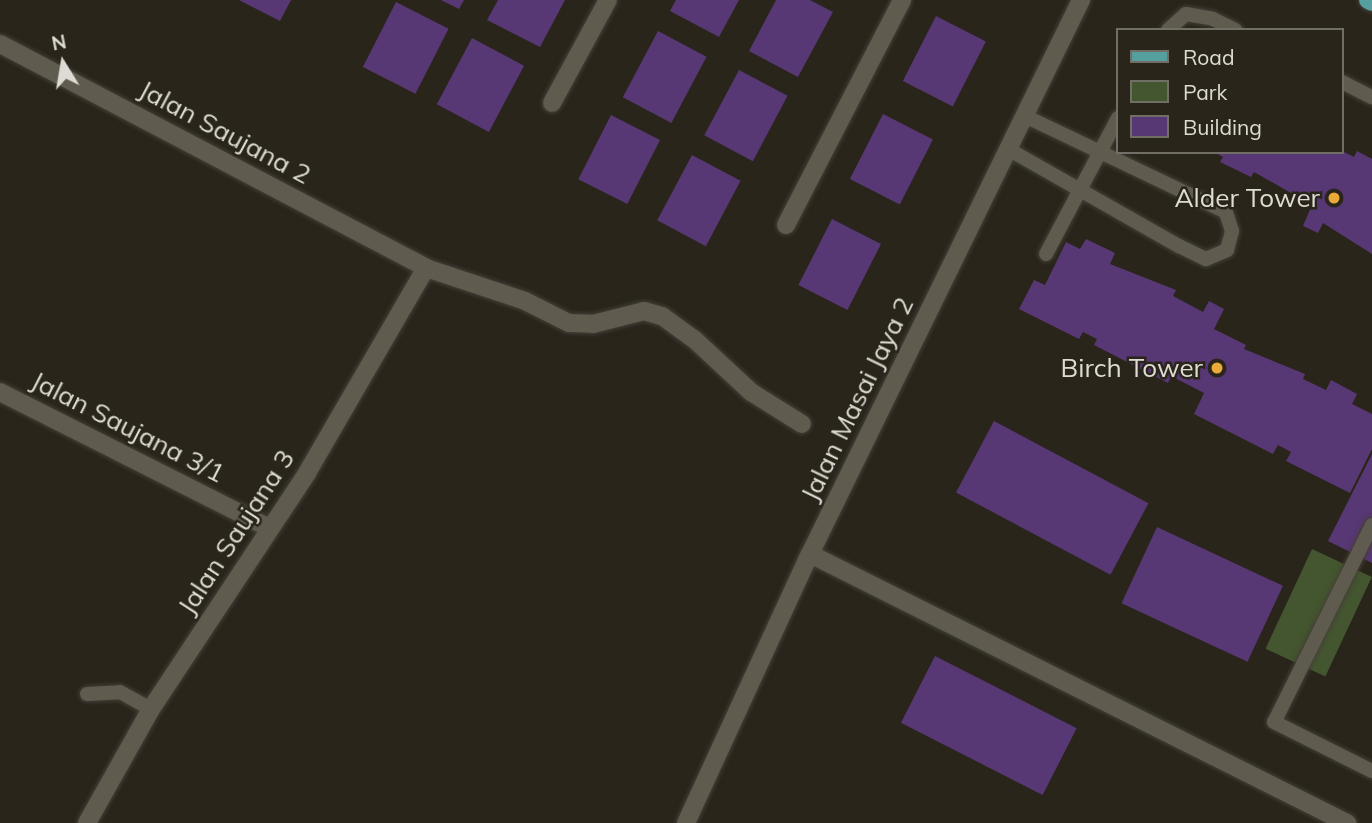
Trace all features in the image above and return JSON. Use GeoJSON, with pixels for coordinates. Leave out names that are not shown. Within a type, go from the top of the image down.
{"type":"FeatureCollection","features":[{"type":"Feature","properties":{"kind":"street"},"geometry":{"type":"LineString","coordinates":[[552,103],[608,0]]}},
{"type":"Feature","properties":{"kind":"street"},"geometry":{"type":"LineString","coordinates":[[786,225],[902,0]]}},
{"type":"Feature","properties":{"kind":"street","name":"Jalan Masai Jaya 2"},"geometry":{"type":"LineString","coordinates":[[686,823],[810,554],[1081,0]]}},
{"type":"Feature","properties":{"kind":"street","name":"Jalan Saujana 2"},"geometry":{"type":"LineString","coordinates":[[0,44],[426,268],[525,301],[569,323],[593,324],[652,312],[694,339],[751,392],[802,424]]}},
{"type":"Feature","properties":{"kind":"street","name":"Jalan Saujana 3"},"geometry":{"type":"LineString","coordinates":[[87,823],[151,709],[269,528],[426,268]]}},
{"type":"Feature","properties":{"kind":"street","name":"Jalan Saujana 3/1"},"geometry":{"type":"LineString","coordinates":[[0,392],[269,528]]}},
{"type":"Feature","properties":{"kind":"street"},"geometry":{"type":"LineString","coordinates":[[810,554],[1347,823]]}},
{"type":"Feature","properties":{"kind":"lane"},"geometry":{"type":"LineString","coordinates":[[1170,28],[1186,14],[1213,19],[1232,28]]}},
{"type":"Feature","properties":{"kind":"lane"},"geometry":{"type":"LineString","coordinates":[[1344,83],[1372,97]]}},
{"type":"Feature","properties":{"kind":"lane"},"geometry":{"type":"LineString","coordinates":[[1008,149],[1206,259],[1227,250],[1232,231],[1226,212],[1025,116]]}},
{"type":"Feature","properties":{"kind":"lane"},"geometry":{"type":"LineString","coordinates":[[1046,254],[1116,122]]}},
{"type":"Feature","properties":{"kind":"lane"},"geometry":{"type":"LineString","coordinates":[[1372,525],[1274,722],[1372,771]]}},
{"type":"Feature","properties":{"kind":"lane"},"geometry":{"type":"LineString","coordinates":[[88,694],[120,692],[151,709]]}},
{"type":"Feature","properties":{"kind":"green space"},"geometry":{"type":"Polygon","coordinates":[[[1312,549],[1372,577],[1325,677],[1266,649],[1312,549]]]}},
{"type":"Feature","properties":{"kind":"building"},"geometry":{"type":"Polygon","coordinates":[[[239,0],[291,0],[280,21],[239,0]]]}},
{"type":"Feature","properties":{"kind":"building"},"geometry":{"type":"Polygon","coordinates":[[[441,0],[464,0],[459,9],[441,0]]]}},
{"type":"Feature","properties":{"kind":"building"},"geometry":{"type":"Polygon","coordinates":[[[498,0],[565,0],[540,47],[487,20],[498,0]]]}},
{"type":"Feature","properties":{"kind":"building"},"geometry":{"type":"Polygon","coordinates":[[[676,0],[739,0],[719,37],[670,11],[676,0]]]}},
{"type":"Feature","properties":{"kind":"building"},"geometry":{"type":"Polygon","coordinates":[[[776,0],[810,0],[833,12],[798,77],[749,51],[776,0]]]}},
{"type":"Feature","properties":{"kind":"building"},"geometry":{"type":"Polygon","coordinates":[[[396,2],[449,29],[415,94],[363,67],[396,2]]]}},
{"type":"Feature","properties":{"kind":"building"},"geometry":{"type":"Polygon","coordinates":[[[936,16],[986,41],[953,106],[903,81],[936,16]]]}},
{"type":"Feature","properties":{"kind":"building"},"geometry":{"type":"Polygon","coordinates":[[[658,31],[707,57],[671,123],[623,97],[658,31]]]}},
{"type":"Feature","properties":{"kind":"building"},"geometry":{"type":"Polygon","coordinates":[[[472,38],[524,66],[489,132],[437,104],[472,38]]]}},
{"type":"Feature","properties":{"kind":"building"},"geometry":{"type":"Polygon","coordinates":[[[739,70],[788,96],[753,161],[704,135],[739,70]]]}},
{"type":"Feature","properties":{"kind":"building"},"geometry":{"type":"Polygon","coordinates":[[[883,114],[933,139],[900,204],[850,179],[883,114]]]}},
{"type":"Feature","properties":{"kind":"building"},"geometry":{"type":"Polygon","coordinates":[[[611,115],[660,140],[627,204],[578,179],[611,115]]]}},
{"type":"Feature","properties":{"kind":"building","name":"Alder Tower"},"geometry":{"type":"Polygon","coordinates":[[[1357,151],[1372,159],[1372,254],[1323,223],[1318,233],[1303,226],[1312,205],[1254,172],[1251,177],[1220,162],[1223,157],[1218,154],[1344,152],[1354,157],[1357,151]]]}},
{"type":"Feature","properties":{"kind":"building"},"geometry":{"type":"Polygon","coordinates":[[[692,155],[741,181],[706,246],[657,220],[692,155]]]}},
{"type":"Feature","properties":{"kind":"building"},"geometry":{"type":"Polygon","coordinates":[[[832,219],[881,244],[847,310],[798,285],[832,219]]]}},
{"type":"Feature","properties":{"kind":"building","name":"Birch Tower"},"geometry":{"type":"Polygon","coordinates":[[[1086,239],[1115,253],[1110,264],[1176,290],[1173,296],[1203,312],[1209,301],[1224,309],[1214,329],[1246,345],[1244,349],[1305,374],[1303,379],[1326,390],[1331,380],[1357,394],[1352,404],[1372,414],[1372,449],[1350,493],[1286,461],[1291,452],[1278,445],[1273,454],[1194,414],[1204,393],[1171,376],[1168,383],[1094,345],[1097,339],[1083,332],[1079,339],[1019,309],[1034,280],[1045,285],[1066,242],[1080,249],[1086,239]]]}},
{"type":"Feature","properties":{"kind":"building"},"geometry":{"type":"Polygon","coordinates":[[[994,421],[1149,503],[1110,575],[956,493],[994,421]]]}},
{"type":"Feature","properties":{"kind":"building"},"geometry":{"type":"Polygon","coordinates":[[[1372,454],[1372,563],[1328,541],[1372,454]]]}},
{"type":"Feature","properties":{"kind":"building"},"geometry":{"type":"Polygon","coordinates":[[[1157,527],[1283,586],[1247,662],[1122,603],[1157,527]]]}},
{"type":"Feature","properties":{"kind":"building"},"geometry":{"type":"Polygon","coordinates":[[[935,656],[1077,728],[1043,795],[901,723],[935,656]]]}},
{"type":"Feature","properties":{"kind":"place","name":"Alder Tower"},"geometry":{"type":"Point","coordinates":[1334,198]}},
{"type":"Feature","properties":{"kind":"place","name":"Birch Tower"},"geometry":{"type":"Point","coordinates":[1217,368]}}]}
